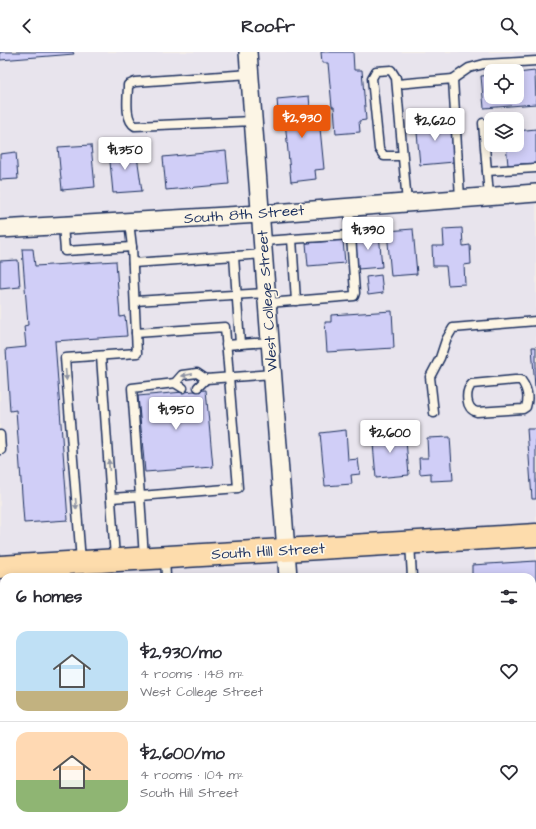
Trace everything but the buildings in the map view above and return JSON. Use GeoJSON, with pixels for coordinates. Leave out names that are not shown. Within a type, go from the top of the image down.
{"type":"FeatureCollection","features":[{"type":"Feature","properties":{"kind":"main road","name":"South Hill Street"},"geometry":{"type":"LineString","coordinates":[[0,567],[115,560],[158,564],[286,550],[536,535]]}},
{"type":"Feature","properties":{"kind":"street","name":"West College Street"},"geometry":{"type":"LineString","coordinates":[[248,52],[288,573]]}},
{"type":"Feature","properties":{"kind":"street","name":"South 8th Street"},"geometry":{"type":"LineString","coordinates":[[0,229],[261,214],[536,193]]}},
{"type":"Feature","properties":{"kind":"lane"},"geometry":{"type":"LineString","coordinates":[[397,84],[453,79],[469,68],[484,64],[536,61]]}},
{"type":"Feature","properties":{"kind":"lane"},"geometry":{"type":"LineString","coordinates":[[403,156],[384,156],[378,149],[372,78],[376,71],[391,70],[396,78],[397,84],[407,203]]}},
{"type":"Feature","properties":{"kind":"lane"},"geometry":{"type":"LineString","coordinates":[[250,74],[134,82],[128,85],[128,115],[131,124],[135,126],[254,121]]}},
{"type":"Feature","properties":{"kind":"lane"},"geometry":{"type":"LineString","coordinates":[[453,79],[460,198]]}},
{"type":"Feature","properties":{"kind":"lane"},"geometry":{"type":"LineString","coordinates":[[483,123],[489,196]]}},
{"type":"Feature","properties":{"kind":"lane"},"geometry":{"type":"LineString","coordinates":[[487,170],[536,168]]}},
{"type":"Feature","properties":{"kind":"lane"},"geometry":{"type":"LineString","coordinates":[[135,301],[236,295],[296,301],[354,296],[349,207]]}},
{"type":"Feature","properties":{"kind":"lane"},"geometry":{"type":"LineString","coordinates":[[81,562],[65,358],[137,353],[133,263],[129,222]]}},
{"type":"Feature","properties":{"kind":"lane"},"geometry":{"type":"LineString","coordinates":[[63,225],[65,251],[132,247]]}},
{"type":"Feature","properties":{"kind":"lane"},"geometry":{"type":"LineString","coordinates":[[133,263],[234,256],[292,239],[351,235]]}},
{"type":"Feature","properties":{"kind":"lane"},"geometry":{"type":"LineString","coordinates":[[292,239],[296,301]]}},
{"type":"Feature","properties":{"kind":"lane"},"geometry":{"type":"LineString","coordinates":[[234,256],[240,344]]}},
{"type":"Feature","properties":{"kind":"lane"},"geometry":{"type":"LineString","coordinates":[[434,412],[430,377],[440,358],[446,340],[453,328],[536,321]]}},
{"type":"Feature","properties":{"kind":"lane"},"geometry":{"type":"LineString","coordinates":[[111,498],[238,488],[225,327],[136,333]]}},
{"type":"Feature","properties":{"kind":"lane"},"geometry":{"type":"LineString","coordinates":[[226,345],[270,342]]}},
{"type":"Feature","properties":{"kind":"lane"},"geometry":{"type":"LineString","coordinates":[[101,356],[115,560]]}},
{"type":"Feature","properties":{"kind":"lane"},"geometry":{"type":"LineString","coordinates":[[175,383],[182,375],[197,373],[206,380]]}},
{"type":"Feature","properties":{"kind":"lane"},"geometry":{"type":"LineString","coordinates":[[198,387],[206,380],[273,374]]}},
{"type":"Feature","properties":{"kind":"lane"},"geometry":{"type":"LineString","coordinates":[[521,380],[525,385],[532,401],[523,409],[477,412],[470,408],[468,391],[472,384],[521,380]]}},
{"type":"Feature","properties":{"kind":"lane"},"geometry":{"type":"LineString","coordinates":[[158,564],[140,496],[132,388],[175,383],[183,388]]}},
{"type":"Feature","properties":{"kind":"lane"},"geometry":{"type":"LineString","coordinates":[[0,435],[0,450]]}},
{"type":"Feature","properties":{"kind":"lane"},"geometry":{"type":"LineString","coordinates":[[410,543],[412,573]]}},
{"type":"Feature","properties":{"kind":"shaded area"},"geometry":{"type":"Polygon","coordinates":[[[0,52],[536,52],[536,573],[0,573],[0,52]]]}}]}
